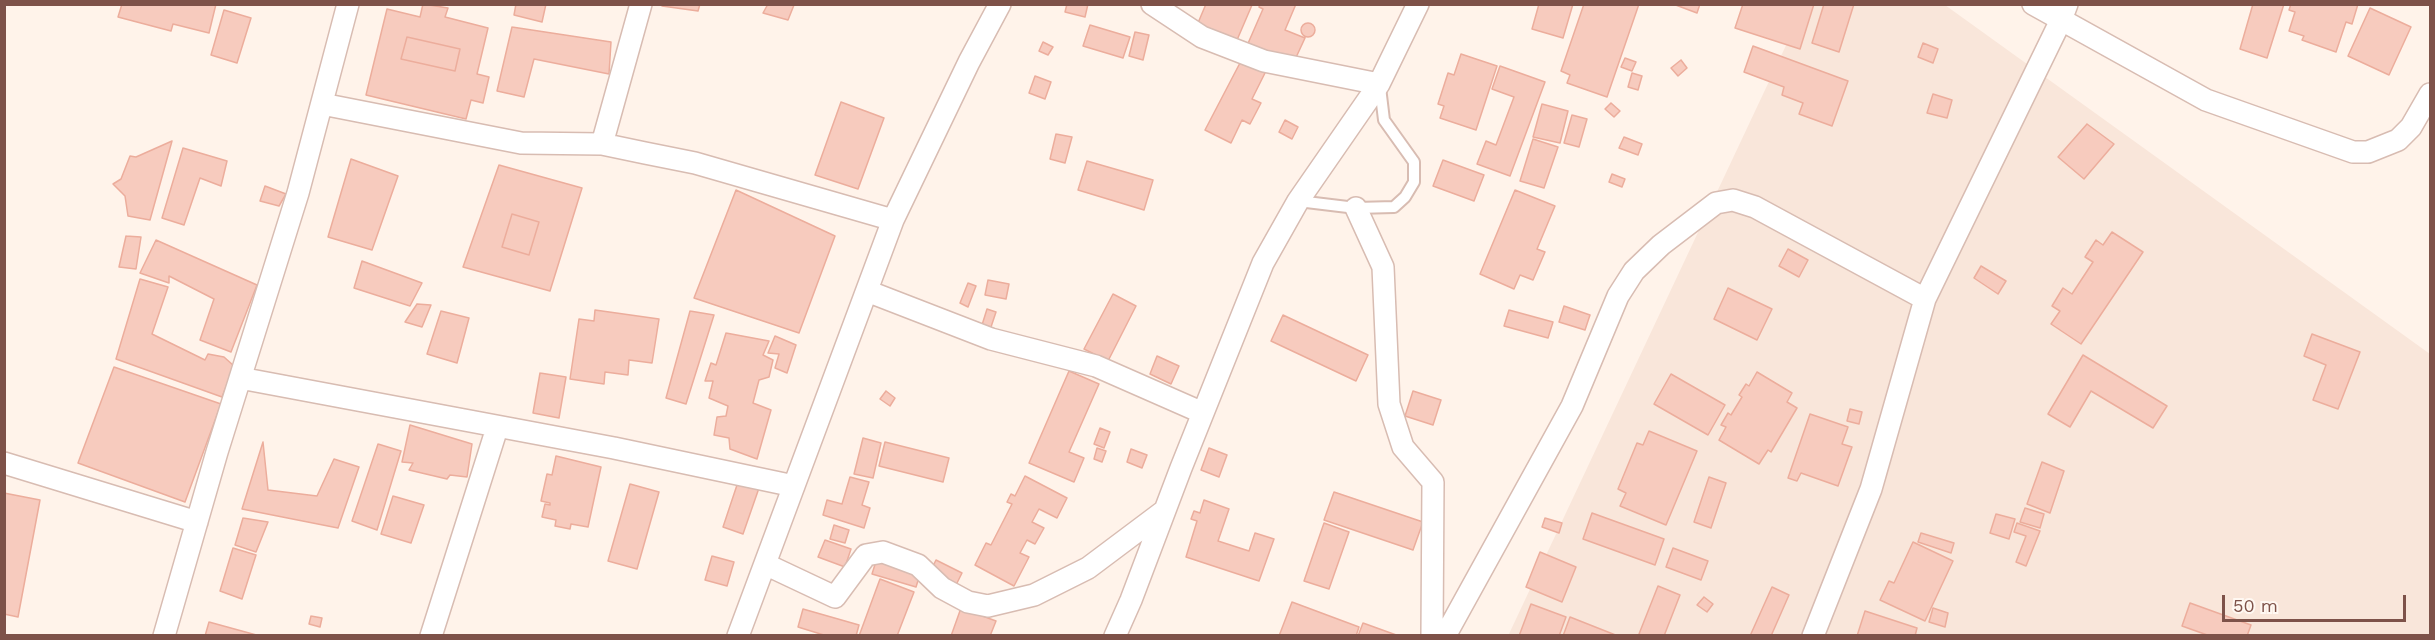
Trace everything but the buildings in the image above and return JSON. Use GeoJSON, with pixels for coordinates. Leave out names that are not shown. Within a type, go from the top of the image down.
{"type":"FeatureCollection","features":[{"type":"Feature","properties":{"kind":"street"},"geometry":{"type":"LineString","coordinates":[[164,636],[240,378],[298,193],[348,4]]}},
{"type":"Feature","properties":{"kind":"street"},"geometry":{"type":"LineString","coordinates":[[602,144],[641,4]]}},
{"type":"Feature","properties":{"kind":"street"},"geometry":{"type":"LineString","coordinates":[[738,636],[893,220],[969,62],[1000,4]]}},
{"type":"Feature","properties":{"kind":"street"},"geometry":{"type":"LineString","coordinates":[[1152,4],[1202,37],[1264,61],[1379,84]]}},
{"type":"Feature","properties":{"kind":"street"},"geometry":{"type":"LineString","coordinates":[[1115,636],[1263,262],[1298,201],[1379,84],[1418,4]]}},
{"type":"Feature","properties":{"kind":"street"},"geometry":{"type":"LineString","coordinates":[[2033,4],[2064,12],[2206,100],[2353,152],[2368,152],[2398,140],[2411,127],[2430,94]]}},
{"type":"Feature","properties":{"kind":"street"},"geometry":{"type":"LineString","coordinates":[[1813,636],[1871,489],[1925,299],[2064,12]]}},
{"type":"Feature","properties":{"kind":"street"},"geometry":{"type":"LineString","coordinates":[[322,104],[521,143],[602,144],[695,163],[893,220]]}},
{"type":"Feature","properties":{"kind":"street"},"geometry":{"type":"LineString","coordinates":[[1445,636],[1572,406],[1618,296],[1634,271],[1661,245],[1716,203],[1733,200],[1755,207],[1925,299]]}},
{"type":"Feature","properties":{"kind":"street"},"geometry":{"type":"LineString","coordinates":[[1356,208],[1383,267],[1389,404],[1403,447],[1433,482],[1432,636]]}},
{"type":"Feature","properties":{"kind":"street"},"geometry":{"type":"LineString","coordinates":[[867,291],[991,339],[1096,366],[1203,413]]}},
{"type":"Feature","properties":{"kind":"street"},"geometry":{"type":"LineString","coordinates":[[240,378],[497,428],[614,448],[795,486]]}},
{"type":"Feature","properties":{"kind":"street"},"geometry":{"type":"LineString","coordinates":[[431,636],[497,428]]}},
{"type":"Feature","properties":{"kind":"street"},"geometry":{"type":"LineString","coordinates":[[4,463],[197,522]]}},
{"type":"Feature","properties":{"kind":"street"},"geometry":{"type":"LineString","coordinates":[[765,564],[836,597],[866,555],[883,552],[918,565],[942,588],[968,602],[988,606],[1034,595],[1088,568],[1165,511]]}},
{"type":"Feature","properties":{"kind":"lane"},"geometry":{"type":"LineString","coordinates":[[1298,201],[1356,208],[1394,207],[1405,197],[1414,182],[1414,162],[1384,120],[1379,84]]}},
{"type":"Feature","properties":{"kind":"shaded area"},"geometry":{"type":"Polygon","coordinates":[[[1805,5],[1945,5],[2430,354],[2430,635],[1508,636],[1805,5]]]}}]}
